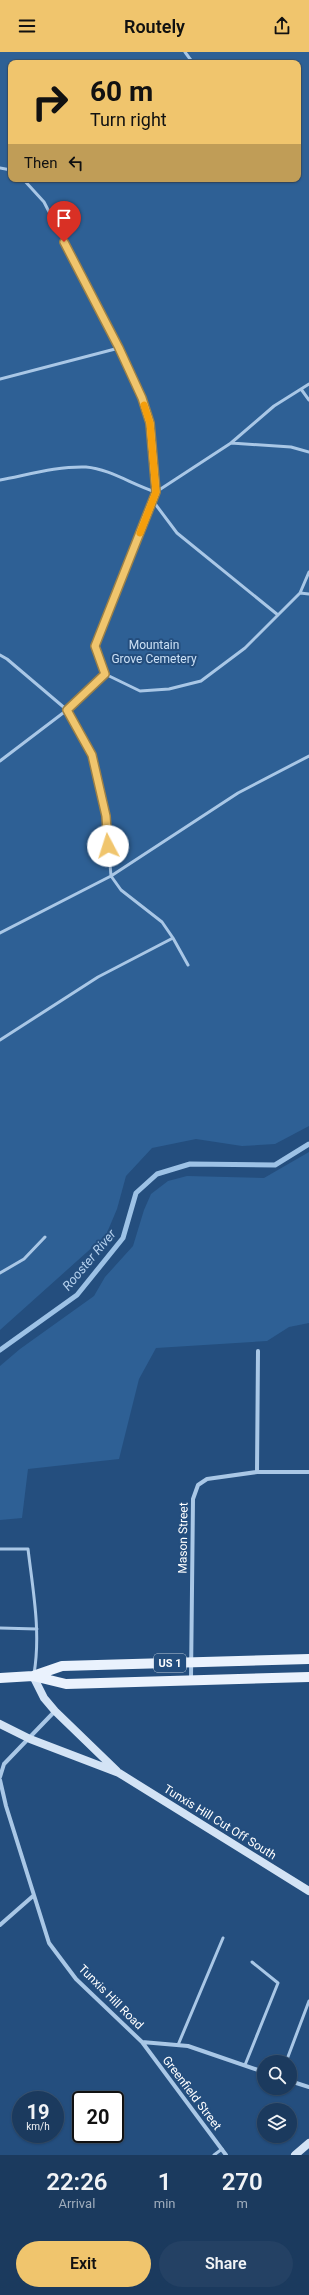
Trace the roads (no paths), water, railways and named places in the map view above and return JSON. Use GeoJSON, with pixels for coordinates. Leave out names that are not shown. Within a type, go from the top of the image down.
{"type":"FeatureCollection","features":[{"type":"Feature","properties":{"kind":"main road","name":"US 1"},"geometry":{"type":"LineString","coordinates":[[0,1678],[33,1676],[62,1666],[309,1659]]}},
{"type":"Feature","properties":{"kind":"main road","name":"US 1"},"geometry":{"type":"LineString","coordinates":[[33,1676],[66,1684],[191,1679],[309,1677]]}},
{"type":"Feature","properties":{"kind":"main road","name":"Tunxis Hill Cut Off South"},"geometry":{"type":"LineString","coordinates":[[33,1676],[44,1698],[55,1711],[119,1773]]}},
{"type":"Feature","properties":{"kind":"main road","name":"Tunxis Hill Cut Off South"},"geometry":{"type":"LineString","coordinates":[[0,1724],[30,1739],[119,1773],[309,1891]]}},
{"type":"Feature","properties":{"kind":"main road"},"geometry":{"type":"LineString","coordinates":[[296,2155],[309,2144]]}},
{"type":"Feature","properties":{"kind":"street"},"geometry":{"type":"LineString","coordinates":[[257,1472],[258,1351]]}},
{"type":"Feature","properties":{"kind":"street","name":"Mason Street"},"geometry":{"type":"LineString","coordinates":[[191,1679],[193,1499],[198,1485],[207,1479],[257,1472],[309,1472]]}},
{"type":"Feature","properties":{"kind":"street"},"geometry":{"type":"LineString","coordinates":[[0,1777],[4,1764],[30,1739],[55,1711]]}},
{"type":"Feature","properties":{"kind":"street","name":"Tunxis Hill Road"},"geometry":{"type":"LineString","coordinates":[[0,1780],[33,1896],[49,1943],[76,1979],[142,2042],[188,2046],[257,2069]]}},
{"type":"Feature","properties":{"kind":"street"},"geometry":{"type":"LineString","coordinates":[[0,1925],[33,1896]]}},
{"type":"Feature","properties":{"kind":"street","name":"Greenfield Street"},"geometry":{"type":"LineString","coordinates":[[142,2042],[226,2155]]}},
{"type":"Feature","properties":{"kind":"street"},"geometry":{"type":"LineString","coordinates":[[297,2083],[309,2087]]}},
{"type":"Feature","properties":{"kind":"lane"},"geometry":{"type":"LineString","coordinates":[[26,182],[44,202],[119,348],[142,398],[150,423],[156,492],[95,646],[105,674],[140,691],[169,689],[201,681],[245,648],[300,593],[309,572]]}},
{"type":"Feature","properties":{"kind":"lane"},"geometry":{"type":"LineString","coordinates":[[0,379],[119,348]]}},
{"type":"Feature","properties":{"kind":"lane"},"geometry":{"type":"LineString","coordinates":[[156,492],[230,443],[274,406],[309,384]]}},
{"type":"Feature","properties":{"kind":"lane"},"geometry":{"type":"LineString","coordinates":[[301,389],[309,400]]}},
{"type":"Feature","properties":{"kind":"lane"},"geometry":{"type":"LineString","coordinates":[[230,443],[291,447],[309,452]]}},
{"type":"Feature","properties":{"kind":"lane"},"geometry":{"type":"LineString","coordinates":[[0,480],[49,471],[86,467],[113,475],[156,492]]}},
{"type":"Feature","properties":{"kind":"lane"},"geometry":{"type":"LineString","coordinates":[[153,501],[177,533],[278,615]]}},
{"type":"Feature","properties":{"kind":"lane"},"geometry":{"type":"LineString","coordinates":[[300,593],[309,594]]}},
{"type":"Feature","properties":{"kind":"lane"},"geometry":{"type":"LineString","coordinates":[[0,655],[7,659],[67,710],[92,755],[100,782],[106,816],[111,876],[121,890],[162,922],[188,965]]}},
{"type":"Feature","properties":{"kind":"lane"},"geometry":{"type":"LineString","coordinates":[[0,761],[67,710],[105,674]]}},
{"type":"Feature","properties":{"kind":"lane"},"geometry":{"type":"LineString","coordinates":[[0,933],[111,876],[238,793],[309,756]]}},
{"type":"Feature","properties":{"kind":"lane"},"geometry":{"type":"LineString","coordinates":[[0,1040],[98,977],[173,938]]}},
{"type":"Feature","properties":{"kind":"lane"},"geometry":{"type":"LineString","coordinates":[[0,1273],[24,1259],[46,1237]]}},
{"type":"Feature","properties":{"kind":"lane"},"geometry":{"type":"LineString","coordinates":[[0,1549],[28,1549],[38,1650],[33,1676]]}},
{"type":"Feature","properties":{"kind":"lane"},"geometry":{"type":"LineString","coordinates":[[0,1628],[37,1629]]}},
{"type":"Feature","properties":{"kind":"lane"},"geometry":{"type":"LineString","coordinates":[[0,1918],[4,1921]]}},
{"type":"Feature","properties":{"kind":"lane"},"geometry":{"type":"LineString","coordinates":[[178,2045],[223,1938]]}},
{"type":"Feature","properties":{"kind":"lane"},"geometry":{"type":"LineString","coordinates":[[245,2065],[278,1983],[252,1962]]}},
{"type":"Feature","properties":{"kind":"lane"},"geometry":{"type":"LineString","coordinates":[[289,2055],[309,2001]]}},
{"type":"Feature","properties":{"kind":"lane"},"geometry":{"type":"LineString","coordinates":[[214,2155],[222,2150]]}},
{"type":"Feature","properties":{"kind":"waterway","name":"Rooster River"},"geometry":{"type":"LineString","coordinates":[[0,1350],[77,1295],[123,1238],[136,1193],[157,1174],[190,1164],[275,1165],[309,1144]]}},
{"type":"Feature","properties":{"kind":"park label","name":"Mountain Grove Cemetery"},"geometry":{"type":"Point","coordinates":[154,652]}}]}
